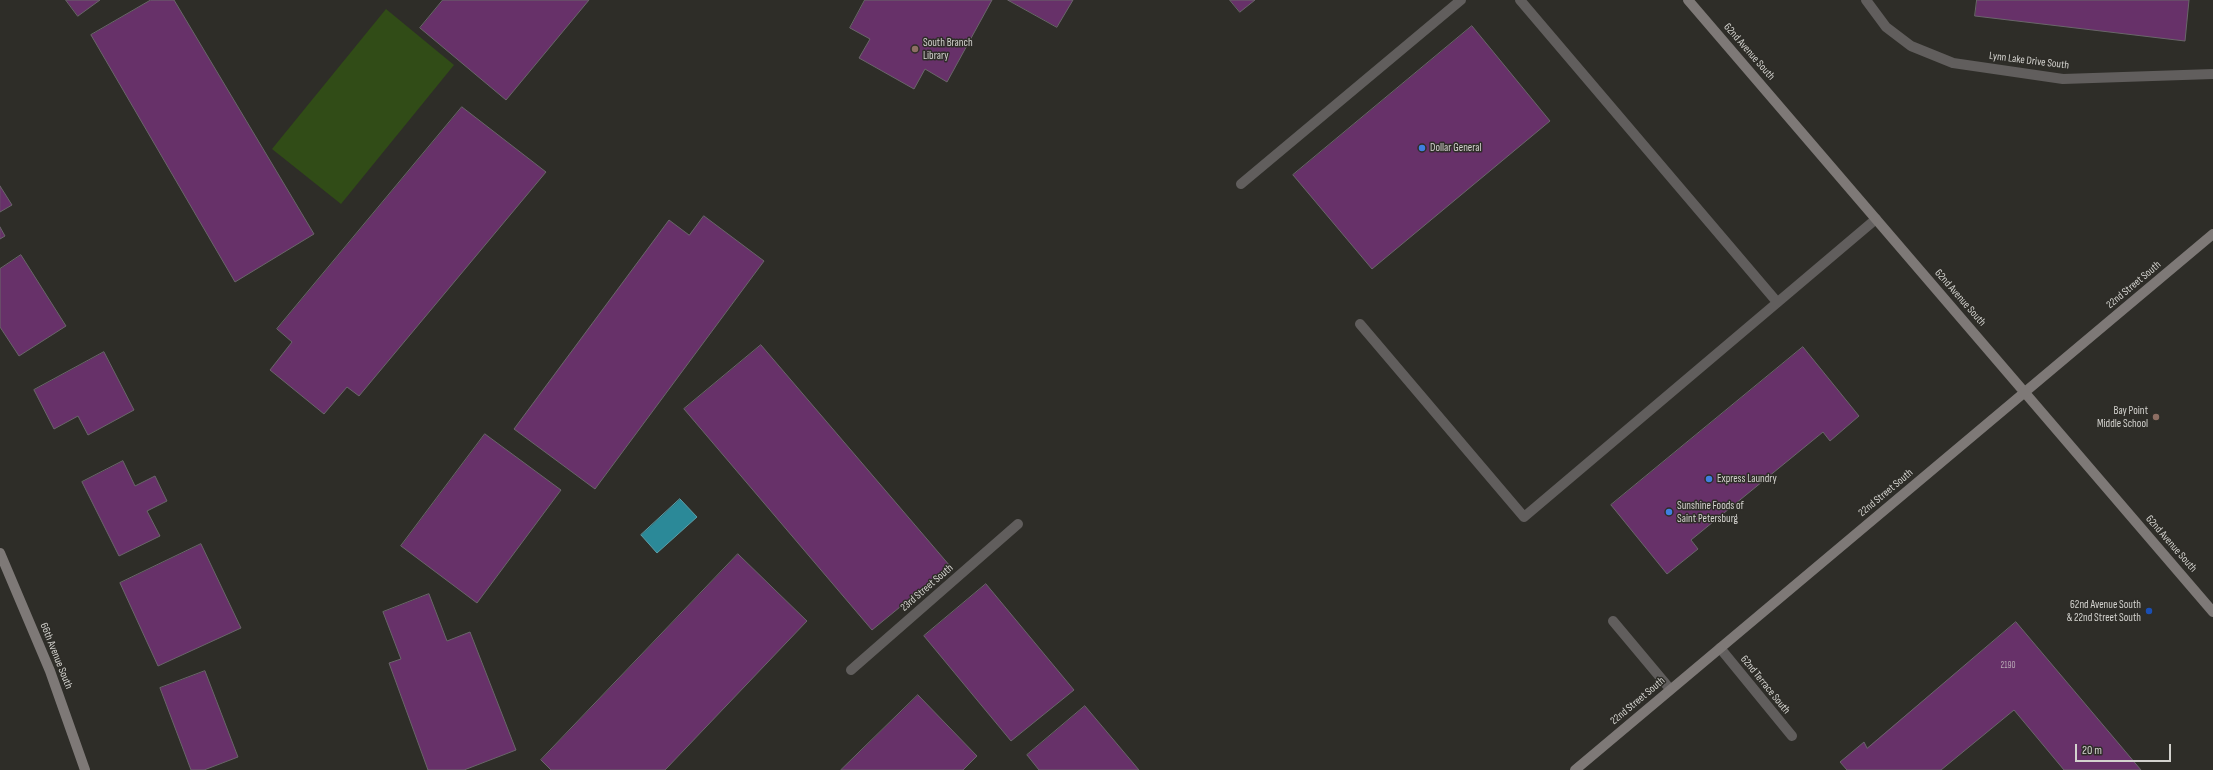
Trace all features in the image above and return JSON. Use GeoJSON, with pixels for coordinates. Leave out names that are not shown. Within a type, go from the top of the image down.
{"type":"FeatureCollection","features":[{"type":"Feature","properties":{"kind":"street"},"geometry":{"type":"LineString","coordinates":[[1241,184],[1461,0]]}},
{"type":"Feature","properties":{"kind":"street"},"geometry":{"type":"LineString","coordinates":[[1520,0],[1777,302]]}},
{"type":"Feature","properties":{"kind":"street","name":"62nd Avenue South"},"geometry":{"type":"LineString","coordinates":[[1688,0],[2213,612]]}},
{"type":"Feature","properties":{"kind":"street","name":"Lynn Lake Drive South"},"geometry":{"type":"LineString","coordinates":[[1866,0],[1886,27],[1911,46],[1953,63],[2064,80],[2213,74]]}},
{"type":"Feature","properties":{"kind":"street"},"geometry":{"type":"LineString","coordinates":[[1360,324],[1524,517],[1876,219]]}},
{"type":"Feature","properties":{"kind":"street","name":"22nd Street South"},"geometry":{"type":"LineString","coordinates":[[1575,770],[2213,234]]}},
{"type":"Feature","properties":{"kind":"street","name":"23rd Street South"},"geometry":{"type":"LineString","coordinates":[[851,670],[1018,524]]}},
{"type":"Feature","properties":{"kind":"street","name":"66th Avenue South"},"geometry":{"type":"LineString","coordinates":[[0,553],[50,671],[86,770]]}},
{"type":"Feature","properties":{"kind":"street"},"geometry":{"type":"LineString","coordinates":[[1614,622],[1670,689]]}},
{"type":"Feature","properties":{"kind":"street","name":"62nd Terrace South"},"geometry":{"type":"LineString","coordinates":[[1720,648],[1792,736]]}},
{"type":"Feature","properties":{"kind":"green space"},"geometry":{"type":"Polygon","coordinates":[[[386,9],[454,65],[341,204],[272,149],[386,9]]]}},
{"type":"Feature","properties":{"kind":"water"},"geometry":{"type":"Polygon","coordinates":[[[680,499],[697,517],[657,553],[641,535],[680,499]]]}},
{"type":"Feature","properties":{"kind":"building"},"geometry":{"type":"Polygon","coordinates":[[[66,0],[100,0],[78,16],[66,0]]]}},
{"type":"Feature","properties":{"kind":"building"},"geometry":{"type":"Polygon","coordinates":[[[151,0],[174,0],[314,234],[235,282],[91,35],[151,0]]]}},
{"type":"Feature","properties":{"kind":"building"},"geometry":{"type":"Polygon","coordinates":[[[443,0],[589,0],[506,100],[420,28],[443,0]]]}},
{"type":"Feature","properties":{"kind":"building","name":"South Branch Library"},"geometry":{"type":"Polygon","coordinates":[[[865,0],[992,0],[947,82],[925,69],[914,89],[859,58],[870,39],[850,28],[865,0]]]}},
{"type":"Feature","properties":{"kind":"building"},"geometry":{"type":"Polygon","coordinates":[[[1008,0],[1073,0],[1057,27],[1008,0]]]}},
{"type":"Feature","properties":{"kind":"building"},"geometry":{"type":"Polygon","coordinates":[[[1230,0],[1255,0],[1240,12],[1230,0]]]}},
{"type":"Feature","properties":{"kind":"building"},"geometry":{"type":"Polygon","coordinates":[[[1977,0],[2189,0],[2185,41],[1975,16],[1977,0]]]}},
{"type":"Feature","properties":{"kind":"building","name":"Dollar General"},"geometry":{"type":"Polygon","coordinates":[[[1472,26],[1550,121],[1372,269],[1293,175],[1472,26]]]}},
{"type":"Feature","properties":{"kind":"building"},"geometry":{"type":"Polygon","coordinates":[[[462,107],[546,172],[359,396],[347,387],[324,414],[270,370],[292,342],[277,329],[462,107]]]}},
{"type":"Feature","properties":{"kind":"building"},"geometry":{"type":"Polygon","coordinates":[[[0,186],[12,205],[0,212],[0,186]]]}},
{"type":"Feature","properties":{"kind":"building"},"geometry":{"type":"Polygon","coordinates":[[[704,216],[764,261],[595,489],[514,429],[669,220],[689,235],[704,216]]]}},
{"type":"Feature","properties":{"kind":"building"},"geometry":{"type":"Polygon","coordinates":[[[0,227],[5,236],[0,239],[0,227]]]}},
{"type":"Feature","properties":{"kind":"building"},"geometry":{"type":"Polygon","coordinates":[[[21,255],[66,326],[19,356],[0,327],[0,269],[21,255]]]}},
{"type":"Feature","properties":{"kind":"building"},"geometry":{"type":"Polygon","coordinates":[[[761,345],[950,566],[872,630],[684,409],[761,345]]]}},
{"type":"Feature","properties":{"kind":"building"},"geometry":{"type":"Polygon","coordinates":[[[1803,347],[1859,416],[1830,441],[1823,432],[1691,540],[1698,549],[1667,574],[1611,505],[1803,347]]]}},
{"type":"Feature","properties":{"kind":"building"},"geometry":{"type":"Polygon","coordinates":[[[104,352],[134,410],[88,435],[78,416],[54,429],[34,390],[104,352]]]}},
{"type":"Feature","properties":{"kind":"building"},"geometry":{"type":"Polygon","coordinates":[[[485,434],[561,490],[477,603],[401,546],[485,434]]]}},
{"type":"Feature","properties":{"kind":"building"},"geometry":{"type":"Polygon","coordinates":[[[123,461],[135,486],[155,476],[167,501],[147,511],[160,536],[119,556],[82,482],[123,461]]]}},
{"type":"Feature","properties":{"kind":"building"},"geometry":{"type":"Polygon","coordinates":[[[201,544],[241,628],[158,666],[120,583],[201,544]]]}},
{"type":"Feature","properties":{"kind":"building"},"geometry":{"type":"Polygon","coordinates":[[[738,554],[807,621],[665,770],[551,770],[541,760],[738,554]]]}},
{"type":"Feature","properties":{"kind":"building"},"geometry":{"type":"Polygon","coordinates":[[[986,584],[1074,690],[1011,741],[924,636],[986,584]]]}},
{"type":"Feature","properties":{"kind":"building"},"geometry":{"type":"Polygon","coordinates":[[[429,594],[447,641],[470,632],[516,750],[464,770],[428,770],[389,663],[401,659],[383,612],[429,594]]]}},
{"type":"Feature","properties":{"kind":"building"},"geometry":{"type":"Polygon","coordinates":[[[2016,622],[2141,770],[2064,770],[2014,710],[1941,770],[1847,770],[1840,762],[1864,742],[1867,748],[2016,622]]]}},
{"type":"Feature","properties":{"kind":"building"},"geometry":{"type":"Polygon","coordinates":[[[205,671],[238,757],[204,770],[191,770],[160,688],[205,671]]]}},
{"type":"Feature","properties":{"kind":"building"},"geometry":{"type":"Polygon","coordinates":[[[918,695],[977,756],[963,770],[841,770],[918,695]]]}},
{"type":"Feature","properties":{"kind":"building"},"geometry":{"type":"Polygon","coordinates":[[[1085,706],[1139,770],[1039,770],[1027,755],[1085,706]]]}},
{"type":"Feature","properties":{"kind":"place","name":"South Branch Library"},"geometry":{"type":"Point","coordinates":[915,49]}},
{"type":"Feature","properties":{"kind":"place","name":"Dollar General"},"geometry":{"type":"Point","coordinates":[1422,148]}},
{"type":"Feature","properties":{"kind":"place","name":"Bay Point Middle School"},"geometry":{"type":"Point","coordinates":[2156,417]}},
{"type":"Feature","properties":{"kind":"place","name":"Express Laundry"},"geometry":{"type":"Point","coordinates":[1709,479]}},
{"type":"Feature","properties":{"kind":"place","name":"Sunshine Foods of Saint Petersburg"},"geometry":{"type":"Point","coordinates":[1669,512]}},
{"type":"Feature","properties":{"kind":"place","name":"62nd Avenue South & 22nd Street South"},"geometry":{"type":"Point","coordinates":[2149,611]}}]}
